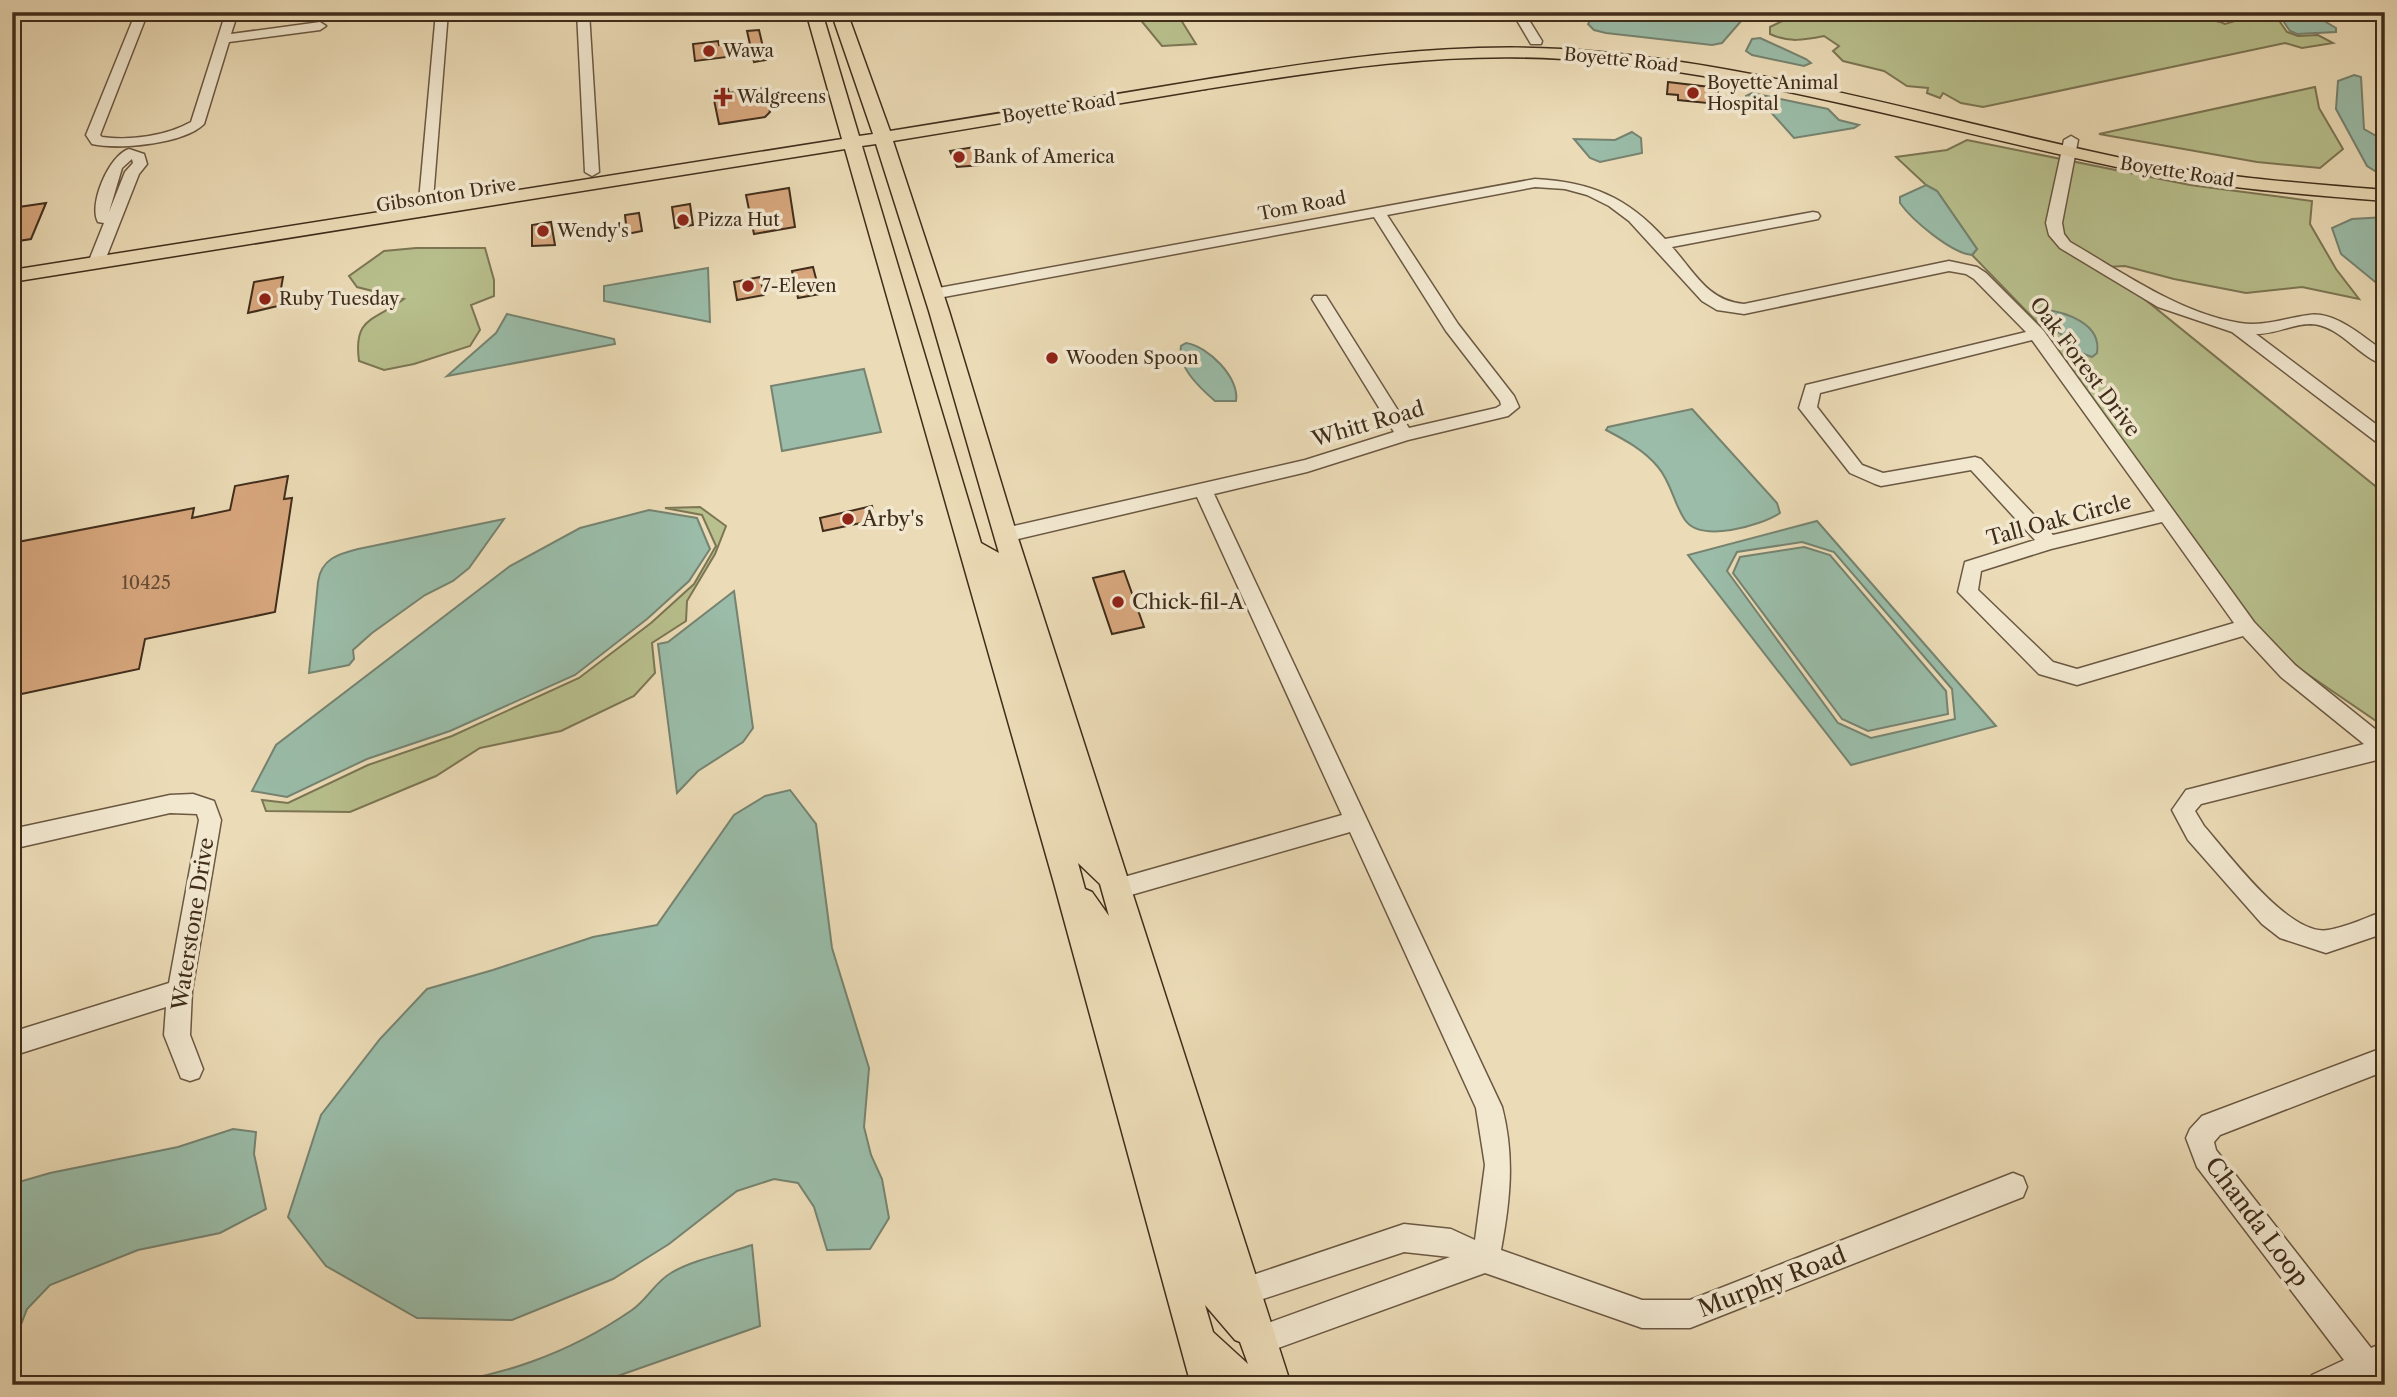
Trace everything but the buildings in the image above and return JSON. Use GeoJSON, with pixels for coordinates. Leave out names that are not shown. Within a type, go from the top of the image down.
{"type":"FeatureCollection","features":[{"type":"Feature","properties":{"kind":"main road"},"geometry":{"type":"LineString","coordinates":[[814,12],[1069,883],[1210,1385]]}},
{"type":"Feature","properties":{"kind":"main road"},"geometry":{"type":"LineString","coordinates":[[836,13],[881,131],[933,294],[1005,535],[1273,1385]]}},
{"type":"Feature","properties":{"kind":"main road","name":"Boyette Road"},"geometry":{"type":"LineString","coordinates":[[850,137],[1342,49],[1422,42],[1536,41],[1626,47],[1699,57],[2070,146],[2125,164],[2240,183],[2385,197]]}},
{"type":"Feature","properties":{"kind":"main road","name":"Boyette Road"},"geometry":{"type":"LineString","coordinates":[[881,131],[1344,62],[1434,54],[1529,53],[1632,60],[1728,74],[2070,146],[2219,166],[2385,182]]}},
{"type":"Feature","properties":{"kind":"main road","name":"Gibsonton Drive"},"geometry":{"type":"LineString","coordinates":[[425,205],[592,172],[850,137]]}},
{"type":"Feature","properties":{"kind":"main road","name":"Gibsonton Drive"},"geometry":{"type":"LineString","coordinates":[[12,264],[99,256],[850,137]]}},
{"type":"Feature","properties":{"kind":"main road","name":"Gibsonton Drive"},"geometry":{"type":"LineString","coordinates":[[12,276],[99,256]]}},
{"type":"Feature","properties":{"kind":"main road"},"geometry":{"type":"LineString","coordinates":[[908,335],[925,353],[940,388],[979,514],[987,526],[1005,535]]}},
{"type":"Feature","properties":{"kind":"main road"},"geometry":{"type":"LineString","coordinates":[[970,547],[990,559],[1001,578],[1085,852],[1115,883]]}},
{"type":"Feature","properties":{"kind":"main road"},"geometry":{"type":"LineString","coordinates":[[1069,883],[1102,930],[1214,1288],[1259,1340]]}},
{"type":"Feature","properties":{"kind":"main road"},"geometry":{"type":"LineString","coordinates":[[1199,1343],[1238,1380],[1239,1385]]}},
{"type":"Feature","properties":{"kind":"street"},"geometry":{"type":"LineString","coordinates":[[142,12],[93,137],[97,141],[131,147],[182,132],[197,124],[232,12]]}},
{"type":"Feature","properties":{"kind":"street"},"geometry":{"type":"LineString","coordinates":[[224,39],[319,30],[323,12]]}},
{"type":"Feature","properties":{"kind":"street"},"geometry":{"type":"LineString","coordinates":[[425,205],[442,12]]}},
{"type":"Feature","properties":{"kind":"street"},"geometry":{"type":"LineString","coordinates":[[583,12],[592,172]]}},
{"type":"Feature","properties":{"kind":"street"},"geometry":{"type":"LineString","coordinates":[[1518,12],[1536,41]]}},
{"type":"Feature","properties":{"kind":"street"},"geometry":{"type":"LineString","coordinates":[[2070,146],[2057,197],[2054,223],[2057,235],[2065,245],[2164,304],[2238,328],[2268,329],[2312,320],[2333,325],[2385,360]]}},
{"type":"Feature","properties":{"kind":"street"},"geometry":{"type":"LineString","coordinates":[[99,256],[132,172],[129,170],[131,147]]}},
{"type":"Feature","properties":{"kind":"street"},"geometry":{"type":"LineString","coordinates":[[111,224],[103,219],[101,212],[115,167],[131,147]]}},
{"type":"Feature","properties":{"kind":"street","name":"Tom Road"},"geometry":{"type":"LineString","coordinates":[[933,294],[1522,185],[1564,184],[1614,200],[1631,214],[1659,245]]}},
{"type":"Feature","properties":{"kind":"street","name":"Whitt Road"},"geometry":{"type":"LineString","coordinates":[[1005,535],[1307,466],[1405,435],[1502,412],[1510,407],[1510,403],[1452,327],[1377,211]]}},
{"type":"Feature","properties":{"kind":"street"},"geometry":{"type":"LineString","coordinates":[[1659,245],[1813,216]]}},
{"type":"Feature","properties":{"kind":"street","name":"Oak Forest Drive"},"geometry":{"type":"LineString","coordinates":[[1659,245],[1708,298],[1723,307],[1744,309],[1949,266],[1971,270],[1980,276],[2037,334],[2246,627],[2288,671],[2384,749]]}},
{"type":"Feature","properties":{"kind":"street"},"geometry":{"type":"LineString","coordinates":[[1320,299],[1405,435]]}},
{"type":"Feature","properties":{"kind":"street"},"geometry":{"type":"LineString","coordinates":[[2238,328],[2385,440]]}},
{"type":"Feature","properties":{"kind":"street"},"geometry":{"type":"LineString","coordinates":[[2037,334],[1812,389],[1808,408],[1856,469],[1881,480],[1975,463],[2049,543]]}},
{"type":"Feature","properties":{"kind":"street"},"geometry":{"type":"LineString","coordinates":[[1203,490],[1492,1118],[1498,1138],[1499,1170],[1485,1259],[1259,1340]]}},
{"type":"Feature","properties":{"kind":"street","name":"Tall Oak Circle"},"geometry":{"type":"LineString","coordinates":[[2166,515],[2049,543],[1972,567],[1968,592],[2046,668],[2077,677],[2246,627]]}},
{"type":"Feature","properties":{"kind":"street"},"geometry":{"type":"LineString","coordinates":[[2384,749],[2194,797],[2183,810],[2196,832],[2270,918],[2288,930],[2326,942],[2385,922]]}},
{"type":"Feature","properties":{"kind":"street","name":"Waterstone Drive"},"geometry":{"type":"LineString","coordinates":[[12,839],[170,804],[193,803],[206,808],[210,820],[180,991],[177,1035],[190,1069]]}},
{"type":"Feature","properties":{"kind":"street"},"geometry":{"type":"LineString","coordinates":[[1115,883],[1356,821]]}},
{"type":"Feature","properties":{"kind":"street"},"geometry":{"type":"LineString","coordinates":[[12,1044],[180,991]]}},
{"type":"Feature","properties":{"kind":"street","name":"Chanda Loop"},"geometry":{"type":"LineString","coordinates":[[2376,1361],[2206,1158],[2199,1138],[2211,1125],[2385,1059]]}},
{"type":"Feature","properties":{"kind":"street","name":"Murphy Road"},"geometry":{"type":"LineString","coordinates":[[1242,1292],[1404,1238],[1451,1243],[1485,1259],[1642,1314],[1690,1314],[2013,1187]]}},
{"type":"Feature","properties":{"kind":"street"},"geometry":{"type":"LineString","coordinates":[[2322,1385],[2376,1361]]}},
{"type":"Feature","properties":{"kind":"shaded area"},"geometry":{"type":"Polygon","coordinates":[[[1134,12],[1176,12],[1196,44],[1162,46],[1134,12]]]}},
{"type":"Feature","properties":{"kind":"shaded area"},"geometry":{"type":"Polygon","coordinates":[[[1606,12],[1749,12],[1722,43],[1712,45],[1606,33],[1594,30],[1588,24],[1592,17],[1606,12]]]}},
{"type":"Feature","properties":{"kind":"shaded area"},"geometry":{"type":"Polygon","coordinates":[[[1792,12],[2184,12],[2194,18],[2225,24],[2238,20],[2236,12],[2273,12],[2287,32],[2298,36],[2318,35],[2333,43],[2302,48],[2285,43],[1983,107],[1961,103],[1943,93],[1940,98],[1927,93],[1928,88],[1907,86],[1884,71],[1843,61],[1833,51],[1839,46],[1824,36],[1790,40],[1770,34],[1770,27],[1795,15],[1792,12]]]}},
{"type":"Feature","properties":{"kind":"shaded area"},"geometry":{"type":"Polygon","coordinates":[[[2277,12],[2309,12],[2336,28],[2336,32],[2297,34],[2290,31],[2277,12]]]}},
{"type":"Feature","properties":{"kind":"shaded area"},"geometry":{"type":"Polygon","coordinates":[[[1760,38],[1811,63],[1804,66],[1752,55],[1746,51],[1752,39],[1760,38]]]}},
{"type":"Feature","properties":{"kind":"shaded area"},"geometry":{"type":"Polygon","coordinates":[[[2354,75],[2361,77],[2364,129],[2385,141],[2385,171],[2375,171],[2367,166],[2336,109],[2338,81],[2354,75]]]}},
{"type":"Feature","properties":{"kind":"shaded area"},"geometry":{"type":"Polygon","coordinates":[[[2315,87],[2319,108],[2343,149],[2320,168],[2257,162],[2099,134],[2315,87]]]}},
{"type":"Feature","properties":{"kind":"shaded area"},"geometry":{"type":"Polygon","coordinates":[[[1752,93],[1828,109],[1839,120],[1859,125],[1794,138],[1769,110],[1748,101],[1746,96],[1752,93]]]}},
{"type":"Feature","properties":{"kind":"shaded area"},"geometry":{"type":"Polygon","coordinates":[[[1632,132],[1641,138],[1642,153],[1600,162],[1590,158],[1574,139],[1615,140],[1632,132]]]}},
{"type":"Feature","properties":{"kind":"shaded area"},"geometry":{"type":"Polygon","coordinates":[[[1967,140],[2190,185],[2312,201],[2310,224],[2336,269],[2359,299],[2302,287],[2246,293],[2125,266],[2105,267],[2385,494],[2385,727],[2300,669],[2229,601],[2038,323],[1972,255],[1977,249],[1937,191],[1926,185],[1896,157],[1947,150],[1967,140]]]}},
{"type":"Feature","properties":{"kind":"shaded area"},"geometry":{"type":"Polygon","coordinates":[[[1926,185],[1937,191],[1977,249],[1972,255],[1963,253],[1933,235],[1900,203],[1900,197],[1926,185]]]}},
{"type":"Feature","properties":{"kind":"shaded area"},"geometry":{"type":"Polygon","coordinates":[[[2385,217],[2385,290],[2341,254],[2332,228],[2352,219],[2385,217]]]}},
{"type":"Feature","properties":{"kind":"shaded area"},"geometry":{"type":"Polygon","coordinates":[[[485,248],[494,280],[494,296],[471,305],[480,330],[470,346],[414,364],[384,370],[359,361],[359,336],[363,328],[404,299],[357,287],[349,276],[384,251],[485,248]]]}},
{"type":"Feature","properties":{"kind":"shaded area"},"geometry":{"type":"Polygon","coordinates":[[[708,268],[710,322],[604,301],[604,286],[708,268]]]}},
{"type":"Feature","properties":{"kind":"shaded area"},"geometry":{"type":"Polygon","coordinates":[[[2042,309],[2071,316],[2088,327],[2094,334],[2097,353],[2092,357],[2081,353],[2040,315],[2042,309]]]}},
{"type":"Feature","properties":{"kind":"shaded area"},"geometry":{"type":"Polygon","coordinates":[[[507,314],[614,339],[615,344],[447,376],[496,333],[507,314]]]}},
{"type":"Feature","properties":{"kind":"shaded area"},"geometry":{"type":"Polygon","coordinates":[[[1186,343],[1204,350],[1221,364],[1233,383],[1236,401],[1215,401],[1197,383],[1183,362],[1181,346],[1186,343]]]}},
{"type":"Feature","properties":{"kind":"shaded area"},"geometry":{"type":"Polygon","coordinates":[[[864,369],[881,432],[782,451],[771,386],[864,369]]]}},
{"type":"Feature","properties":{"kind":"shaded area"},"geometry":{"type":"Polygon","coordinates":[[[1692,409],[1777,503],[1780,513],[1759,523],[1731,530],[1704,530],[1693,527],[1681,514],[1666,479],[1653,461],[1606,430],[1608,427],[1692,409]]]}},
{"type":"Feature","properties":{"kind":"shaded area"},"geometry":{"type":"Polygon","coordinates":[[[700,507],[726,526],[715,554],[687,601],[686,621],[652,643],[655,673],[634,696],[561,731],[480,748],[436,776],[350,812],[266,811],[262,800],[288,803],[368,765],[452,736],[579,678],[651,623],[694,584],[716,546],[702,515],[665,508],[700,507]]]}},
{"type":"Feature","properties":{"kind":"shaded area"},"geometry":{"type":"Polygon","coordinates":[[[649,510],[697,518],[710,549],[689,581],[647,619],[575,675],[450,731],[367,759],[287,797],[252,791],[276,745],[510,566],[580,528],[649,510]]]}},
{"type":"Feature","properties":{"kind":"shaded area"},"geometry":{"type":"Polygon","coordinates":[[[504,519],[469,568],[372,633],[353,650],[354,659],[349,665],[309,673],[318,582],[323,568],[332,559],[358,549],[504,519]]]}},
{"type":"Feature","properties":{"kind":"shaded area"},"geometry":{"type":"Polygon","coordinates":[[[1817,521],[1996,726],[1851,765],[1688,555],[1817,521]],[[1802,542],[1737,552],[1727,571],[1838,723],[1871,738],[1955,719],[1952,689],[1834,552],[1802,542]]]}},
{"type":"Feature","properties":{"kind":"shaded area"},"geometry":{"type":"Polygon","coordinates":[[[1804,547],[1830,555],[1946,691],[1948,714],[1868,731],[1842,719],[1733,573],[1740,557],[1804,547]]]}},
{"type":"Feature","properties":{"kind":"shaded area"},"geometry":{"type":"Polygon","coordinates":[[[734,591],[753,728],[743,742],[698,771],[677,793],[658,644],[668,642],[734,591]]]}},
{"type":"Feature","properties":{"kind":"shaded area"},"geometry":{"type":"Polygon","coordinates":[[[790,790],[816,824],[832,948],[869,1068],[864,1127],[871,1155],[882,1179],[889,1218],[870,1249],[827,1250],[814,1207],[798,1183],[774,1179],[737,1191],[669,1244],[613,1279],[512,1320],[417,1318],[326,1266],[288,1217],[321,1115],[380,1039],[427,989],[593,937],[657,925],[734,815],[765,796],[790,790]]]}},
{"type":"Feature","properties":{"kind":"shaded area"},"geometry":{"type":"Polygon","coordinates":[[[233,1129],[256,1132],[254,1154],[266,1209],[220,1233],[138,1250],[50,1285],[27,1309],[12,1348],[12,1184],[50,1173],[178,1147],[233,1129]]]}},
{"type":"Feature","properties":{"kind":"shaded area"},"geometry":{"type":"Polygon","coordinates":[[[752,1245],[760,1326],[592,1385],[421,1385],[477,1377],[531,1362],[558,1351],[632,1310],[660,1281],[680,1268],[752,1245]]]}},
{"type":"Feature","properties":{"kind":"place","name":"Wawa"},"geometry":{"type":"Point","coordinates":[709,51]}},
{"type":"Feature","properties":{"kind":"place","name":"Boyette Animal Hospital"},"geometry":{"type":"Point","coordinates":[1693,93]}},
{"type":"Feature","properties":{"kind":"place","name":"Walgreens"},"geometry":{"type":"Point","coordinates":[723,97]}},
{"type":"Feature","properties":{"kind":"place","name":"Bank of America"},"geometry":{"type":"Point","coordinates":[959,157]}},
{"type":"Feature","properties":{"kind":"place","name":"Pizza Hut"},"geometry":{"type":"Point","coordinates":[683,220]}},
{"type":"Feature","properties":{"kind":"place","name":"Wendy's"},"geometry":{"type":"Point","coordinates":[543,231]}},
{"type":"Feature","properties":{"kind":"place","name":"7-Eleven"},"geometry":{"type":"Point","coordinates":[748,286]}},
{"type":"Feature","properties":{"kind":"place","name":"Ruby Tuesday"},"geometry":{"type":"Point","coordinates":[265,299]}},
{"type":"Feature","properties":{"kind":"place","name":"Wooden Spoon"},"geometry":{"type":"Point","coordinates":[1052,358]}},
{"type":"Feature","properties":{"kind":"place","name":"Arby's"},"geometry":{"type":"Point","coordinates":[848,519]}},
{"type":"Feature","properties":{"kind":"place","name":"Chick-fil-A"},"geometry":{"type":"Point","coordinates":[1118,602]}}]}
